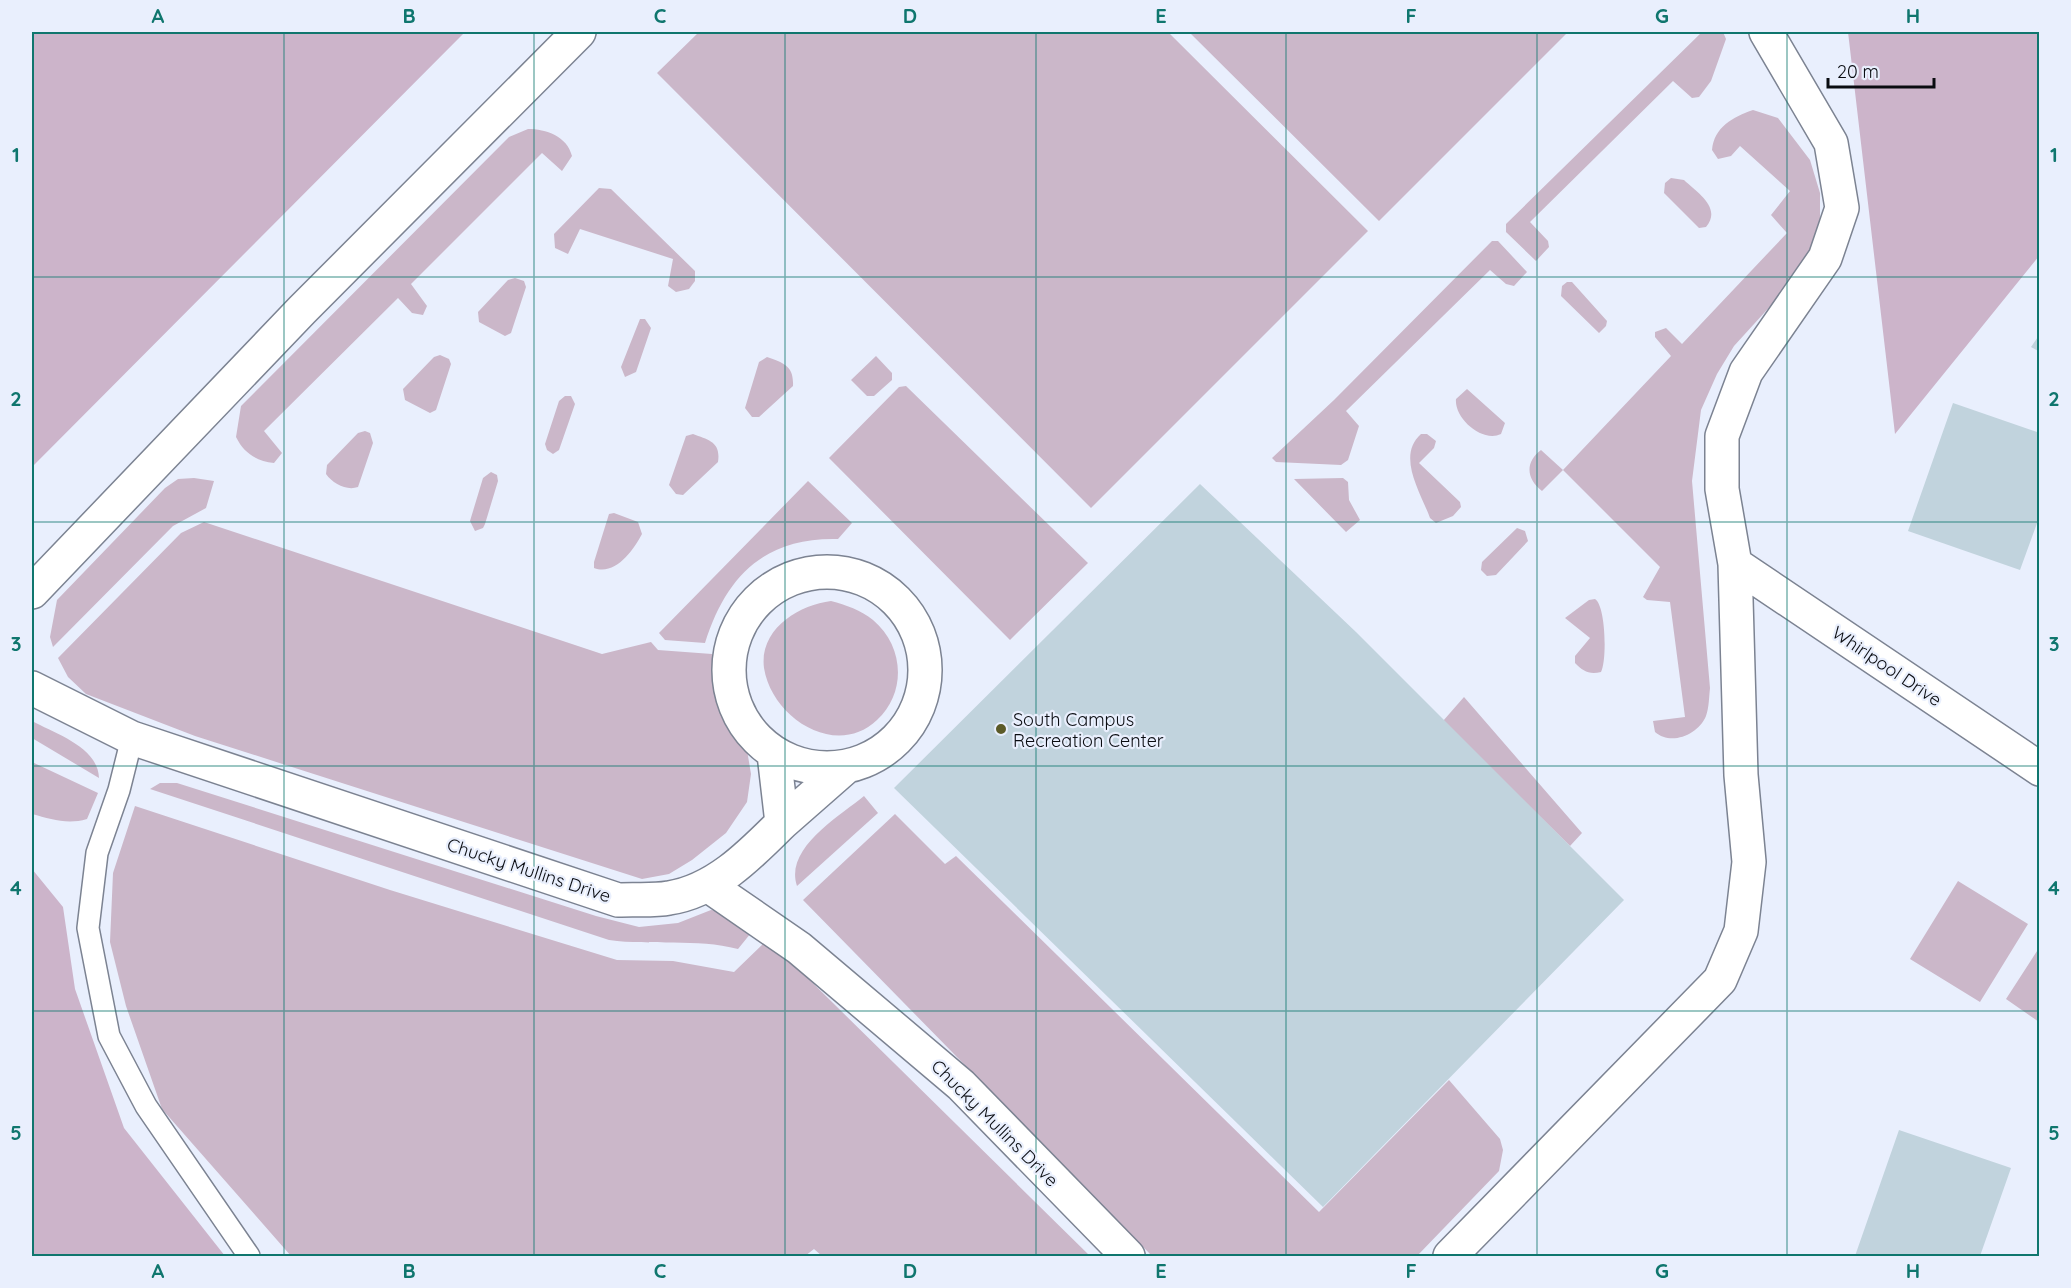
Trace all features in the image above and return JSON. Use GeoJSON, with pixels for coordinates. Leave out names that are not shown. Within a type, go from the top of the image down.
{"type":"FeatureCollection","features":[{"type":"Feature","properties":{"kind":"street"},"geometry":{"type":"LineString","coordinates":[[32,592],[302,310],[579,32]]}},
{"type":"Feature","properties":{"kind":"street"},"geometry":{"type":"LineString","coordinates":[[1450,1257],[1720,980],[1741,931],[1749,862],[1741,775],[1735,564],[1722,489],[1722,436],[1746,372],[1825,258],[1842,208],[1831,143],[1766,32]]}},
{"type":"Feature","properties":{"kind":"street","name":"Whirlpool Drive"},"geometry":{"type":"LineString","coordinates":[[1735,564],[2040,769]]}},
{"type":"Feature","properties":{"kind":"street"},"geometry":{"type":"LineString","coordinates":[[835,572],[867,579],[894,597],[915,623],[925,653],[926,686],[915,716],[896,742],[869,760],[847,766],[837,769],[805,767],[774,754],[750,732],[734,704],[728,671],[732,639],[748,610],[772,588],[802,574],[835,572]]}},
{"type":"Feature","properties":{"kind":"street","name":"Chucky Mullins Drive"},"geometry":{"type":"LineString","coordinates":[[32,688],[132,738],[618,900],[669,898],[709,886],[799,948],[961,1085],[1128,1257]]}},
{"type":"Feature","properties":{"kind":"street"},"geometry":{"type":"LineString","coordinates":[[774,754],[782,823]]}},
{"type":"Feature","properties":{"kind":"street"},"geometry":{"type":"LineString","coordinates":[[709,886],[760,845],[847,766]]}},
{"type":"Feature","properties":{"kind":"lane"},"geometry":{"type":"LineString","coordinates":[[132,738],[119,790],[98,853],[88,928],[109,1036],[146,1106],[249,1257]]}},
{"type":"Feature","properties":{"kind":"shaded area"},"geometry":{"type":"Polygon","coordinates":[[[32,32],[465,32],[32,467],[32,32]]]}},
{"type":"Feature","properties":{"kind":"shaded area"},"geometry":{"type":"Polygon","coordinates":[[[699,32],[1168,32],[1368,231],[1091,508],[657,73],[699,32]]]}},
{"type":"Feature","properties":{"kind":"shaded area"},"geometry":{"type":"Polygon","coordinates":[[[1189,32],[1568,32],[1379,221],[1189,32]]]}},
{"type":"Feature","properties":{"kind":"shaded area"},"geometry":{"type":"Polygon","coordinates":[[[1702,32],[1723,32],[1726,39],[1711,81],[1699,97],[1692,98],[1673,81],[1530,222],[1548,241],[1549,247],[1536,261],[1506,232],[1506,224],[1702,32]]]}},
{"type":"Feature","properties":{"kind":"shaded area"},"geometry":{"type":"Polygon","coordinates":[[[1848,32],[2039,32],[2039,256],[1895,434],[1848,32]]]}},
{"type":"Feature","properties":{"kind":"shaded area"},"geometry":{"type":"Polygon","coordinates":[[[1753,110],[1778,118],[1810,160],[1820,193],[1820,230],[1805,268],[1734,346],[1717,374],[1701,410],[1692,481],[1710,688],[1706,716],[1691,733],[1669,738],[1655,732],[1653,721],[1685,717],[1670,602],[1647,600],[1643,597],[1660,567],[1563,470],[1671,356],[1655,337],[1655,332],[1666,328],[1682,344],[1787,233],[1771,215],[1790,191],[1740,146],[1731,156],[1718,159],[1712,150],[1716,135],[1738,116],[1753,110]]]}},
{"type":"Feature","properties":{"kind":"shaded area"},"geometry":{"type":"Polygon","coordinates":[[[528,129],[549,132],[566,143],[572,156],[562,171],[542,153],[411,284],[427,306],[423,315],[412,313],[398,298],[264,431],[282,453],[274,463],[256,458],[247,452],[236,437],[241,406],[509,137],[528,129]]]}},
{"type":"Feature","properties":{"kind":"shaded area"},"geometry":{"type":"Polygon","coordinates":[[[1671,178],[1684,180],[1706,201],[1711,213],[1706,227],[1699,228],[1664,193],[1665,183],[1671,178]]]}},
{"type":"Feature","properties":{"kind":"shaded area"},"geometry":{"type":"Polygon","coordinates":[[[599,188],[611,189],[695,271],[695,281],[689,289],[676,292],[668,286],[673,259],[580,229],[568,254],[555,248],[554,234],[599,188]]]}},
{"type":"Feature","properties":{"kind":"shaded area"},"geometry":{"type":"Polygon","coordinates":[[[1492,241],[1498,241],[1527,272],[1514,286],[1506,284],[1490,270],[1346,411],[1359,426],[1348,460],[1341,465],[1276,462],[1272,458],[1334,400],[1492,241]]]}},
{"type":"Feature","properties":{"kind":"shaded area"},"geometry":{"type":"Polygon","coordinates":[[[515,278],[524,281],[526,287],[511,333],[505,336],[479,322],[478,312],[508,280],[515,278]]]}},
{"type":"Feature","properties":{"kind":"shaded area"},"geometry":{"type":"Polygon","coordinates":[[[1567,282],[1572,282],[1607,321],[1606,326],[1599,333],[1561,296],[1562,286],[1567,282]]]}},
{"type":"Feature","properties":{"kind":"shaded area"},"geometry":{"type":"Polygon","coordinates":[[[640,319],[645,319],[651,328],[636,372],[625,377],[621,367],[640,319]]]}},
{"type":"Feature","properties":{"kind":"shaded area"},"geometry":{"type":"Polygon","coordinates":[[[440,355],[449,359],[451,364],[436,410],[430,413],[405,400],[403,389],[434,357],[440,355]]]}},
{"type":"Feature","properties":{"kind":"shaded area"},"geometry":{"type":"Polygon","coordinates":[[[876,356],[892,373],[892,380],[874,396],[867,396],[851,380],[876,356]]]}},
{"type":"Feature","properties":{"kind":"shaded area"},"geometry":{"type":"Polygon","coordinates":[[[767,357],[787,366],[792,374],[793,386],[759,417],[752,417],[745,408],[759,362],[767,357]]]}},
{"type":"Feature","properties":{"kind":"shaded area"},"geometry":{"type":"Polygon","coordinates":[[[906,386],[1088,563],[1010,640],[829,458],[899,387],[906,386]]]}},
{"type":"Feature","properties":{"kind":"shaded area"},"geometry":{"type":"Polygon","coordinates":[[[1467,389],[1505,423],[1501,434],[1486,435],[1464,421],[1456,399],[1467,389]]]}},
{"type":"Feature","properties":{"kind":"shaded area"},"geometry":{"type":"Polygon","coordinates":[[[565,396],[571,396],[575,404],[559,450],[553,454],[547,450],[545,444],[559,401],[565,396]]]}},
{"type":"Feature","properties":{"kind":"shaded area"},"geometry":{"type":"Polygon","coordinates":[[[365,431],[370,433],[373,443],[358,487],[340,486],[326,474],[327,465],[358,433],[365,431]]]}},
{"type":"Feature","properties":{"kind":"shaded area"},"geometry":{"type":"Polygon","coordinates":[[[693,434],[709,440],[716,446],[718,462],[683,495],[676,494],[669,485],[686,436],[693,434]]]}},
{"type":"Feature","properties":{"kind":"shaded area"},"geometry":{"type":"Polygon","coordinates":[[[1421,434],[1427,434],[1436,441],[1434,448],[1419,463],[1460,502],[1461,507],[1453,516],[1436,523],[1430,518],[1410,464],[1414,443],[1421,434]]]}},
{"type":"Feature","properties":{"kind":"shaded area"},"geometry":{"type":"Polygon","coordinates":[[[1541,450],[1563,470],[1542,491],[1530,476],[1532,460],[1541,450]]]}},
{"type":"Feature","properties":{"kind":"shaded area"},"geometry":{"type":"Polygon","coordinates":[[[491,472],[497,475],[498,481],[485,524],[483,528],[475,531],[470,521],[483,478],[491,472]]]}},
{"type":"Feature","properties":{"kind":"shaded area"},"geometry":{"type":"Polygon","coordinates":[[[194,478],[214,481],[206,508],[173,526],[53,647],[50,637],[57,600],[165,488],[178,479],[194,478]]]}},
{"type":"Feature","properties":{"kind":"shaded area"},"geometry":{"type":"Polygon","coordinates":[[[1343,478],[1348,482],[1349,500],[1360,520],[1346,532],[1294,479],[1343,478]]]}},
{"type":"Feature","properties":{"kind":"shaded area"},"geometry":{"type":"Polygon","coordinates":[[[808,481],[852,523],[838,539],[812,540],[789,545],[769,553],[752,565],[724,598],[705,643],[665,640],[659,633],[808,481]]]}},
{"type":"Feature","properties":{"kind":"shaded area"},"geometry":{"type":"Polygon","coordinates":[[[614,513],[638,522],[642,534],[634,548],[616,565],[602,570],[594,568],[609,514],[614,513]]]}},
{"type":"Feature","properties":{"kind":"shaded area"},"geometry":{"type":"Polygon","coordinates":[[[204,522],[602,654],[651,642],[658,650],[712,654],[724,711],[747,750],[751,774],[747,802],[726,833],[692,860],[669,874],[642,879],[195,736],[86,694],[68,677],[58,658],[181,533],[204,522]]]}},
{"type":"Feature","properties":{"kind":"shaded area"},"geometry":{"type":"Polygon","coordinates":[[[1517,528],[1525,531],[1528,541],[1496,575],[1487,576],[1481,570],[1482,562],[1517,528]]]}},
{"type":"Feature","properties":{"kind":"shaded area"},"geometry":{"type":"Polygon","coordinates":[[[1595,599],[1601,612],[1605,646],[1601,672],[1590,673],[1575,663],[1575,656],[1590,638],[1565,618],[1589,600],[1595,599]]]}},
{"type":"Feature","properties":{"kind":"shaded area"},"geometry":{"type":"Polygon","coordinates":[[[831,601],[853,608],[873,620],[891,643],[898,669],[897,683],[887,709],[877,720],[861,731],[843,735],[825,734],[792,717],[779,703],[769,686],[764,668],[764,654],[768,642],[784,621],[806,608],[831,601]]]}},
{"type":"Feature","properties":{"kind":"shaded area"},"geometry":{"type":"Polygon","coordinates":[[[1464,697],[1582,833],[1570,846],[1443,721],[1464,697]]]}},
{"type":"Feature","properties":{"kind":"shaded area"},"geometry":{"type":"Polygon","coordinates":[[[32,721],[84,750],[97,767],[99,778],[32,738],[32,721]]]}},
{"type":"Feature","properties":{"kind":"shaded area"},"geometry":{"type":"Polygon","coordinates":[[[32,762],[98,793],[87,819],[66,821],[32,814],[32,762]]]}},
{"type":"Feature","properties":{"kind":"shaded area"},"geometry":{"type":"Polygon","coordinates":[[[160,783],[177,783],[596,916],[639,927],[678,923],[711,910],[736,913],[755,928],[738,949],[706,944],[609,940],[150,789],[160,783]]]}},
{"type":"Feature","properties":{"kind":"shaded area"},"geometry":{"type":"Polygon","coordinates":[[[864,796],[878,813],[797,886],[795,872],[806,846],[829,823],[864,796]]]}},
{"type":"Feature","properties":{"kind":"shaded area"},"geometry":{"type":"Polygon","coordinates":[[[135,806],[390,890],[617,960],[673,961],[734,972],[768,939],[1090,1256],[822,1256],[814,1249],[805,1256],[291,1256],[162,1109],[126,1006],[110,942],[113,873],[135,806]]]}},
{"type":"Feature","properties":{"kind":"shaded area"},"geometry":{"type":"Polygon","coordinates":[[[895,814],[945,864],[956,856],[1319,1212],[1449,1080],[1500,1139],[1503,1150],[1499,1171],[1417,1256],[1152,1256],[803,900],[895,814]]]}},
{"type":"Feature","properties":{"kind":"shaded area"},"geometry":{"type":"Polygon","coordinates":[[[32,869],[63,907],[75,989],[124,1128],[225,1256],[32,1256],[32,869]]]}},
{"type":"Feature","properties":{"kind":"shaded area"},"geometry":{"type":"Polygon","coordinates":[[[1958,881],[2028,924],[1980,1002],[1910,959],[1958,881]]]}},
{"type":"Feature","properties":{"kind":"shaded area"},"geometry":{"type":"Polygon","coordinates":[[[2039,948],[2040,1021],[2039,1022],[2006,999],[2039,948]]]}},
{"type":"Feature","properties":{"kind":"building"},"geometry":{"type":"Polygon","coordinates":[[[2040,334],[2040,352],[2031,347],[2040,334]]]}},
{"type":"Feature","properties":{"kind":"building"},"geometry":{"type":"Polygon","coordinates":[[[1953,403],[2040,433],[2040,515],[2020,570],[1908,531],[1953,403]]]}},
{"type":"Feature","properties":{"kind":"building"},"geometry":{"type":"Polygon","coordinates":[[[1200,484],[1356,632],[1624,900],[1323,1207],[894,788],[1200,484]]]}},
{"type":"Feature","properties":{"kind":"building"},"geometry":{"type":"Polygon","coordinates":[[[1899,1130],[2011,1168],[1980,1256],[1855,1256],[1899,1130]]]}},
{"type":"Feature","properties":{"kind":"place","name":"South Campus Recreation Center"},"geometry":{"type":"Point","coordinates":[1001,729]}}]}
